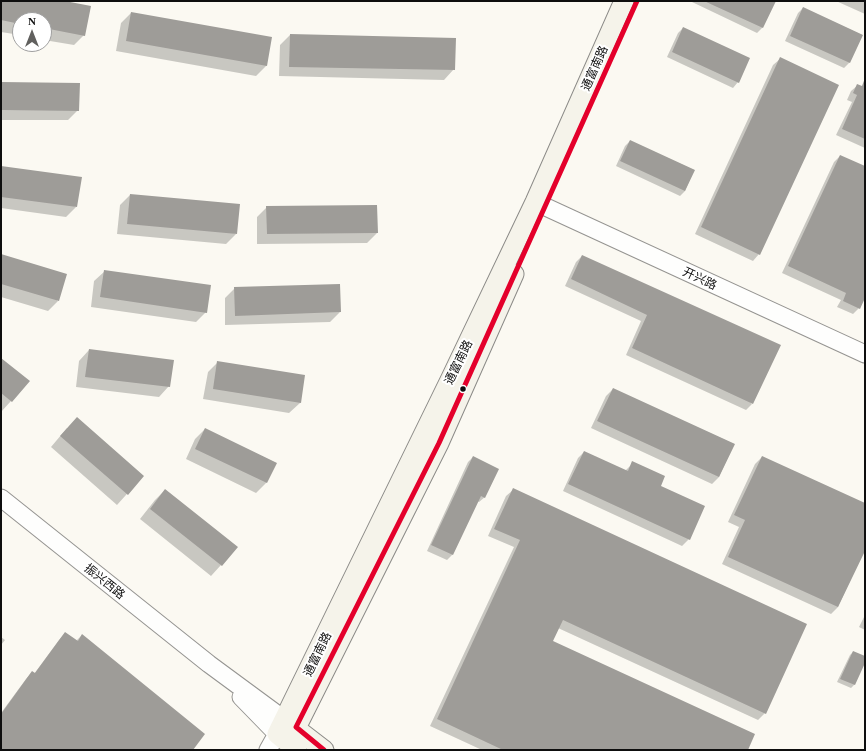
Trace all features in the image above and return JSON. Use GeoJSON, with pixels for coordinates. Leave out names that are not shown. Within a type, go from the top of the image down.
{"type":"FeatureCollection","features":[{"type":"Feature","properties":{"kind":"main road","name":"通富南路"},"geometry":{"type":"LineString","coordinates":[[285,739],[439,444],[624,1]]}},
{"type":"Feature","properties":{"kind":"main road","name":"通富南路"},"geometry":{"type":"LineString","coordinates":[[540,204],[637,1]]}},
{"type":"Feature","properties":{"kind":"main road"},"geometry":{"type":"LineString","coordinates":[[285,739],[324,750]]}},
{"type":"Feature","properties":{"kind":"street","name":"开兴路"},"geometry":{"type":"LineString","coordinates":[[540,204],[865,354]]}},
{"type":"Feature","properties":{"kind":"street","name":"振兴西路"},"geometry":{"type":"LineString","coordinates":[[1,498],[209,664],[285,739]]}},
{"type":"Feature","properties":{"kind":"building"},"geometry":{"type":"Polygon","coordinates":[[[1,1],[65,1],[91,6],[85,36],[52,30],[52,12],[12,12],[12,22],[1,20],[1,1]]]}},
{"type":"Feature","properties":{"kind":"building"},"geometry":{"type":"Polygon","coordinates":[[[704,1],[776,1],[763,28],[704,1]]]}},
{"type":"Feature","properties":{"kind":"building"},"geometry":{"type":"Polygon","coordinates":[[[803,7],[863,35],[850,63],[790,36],[803,7]]]}},
{"type":"Feature","properties":{"kind":"building"},"geometry":{"type":"Polygon","coordinates":[[[131,12],[272,37],[267,66],[126,41],[131,12]]]}},
{"type":"Feature","properties":{"kind":"building"},"geometry":{"type":"Polygon","coordinates":[[[683,27],[750,58],[739,83],[672,52],[683,27]]]}},
{"type":"Feature","properties":{"kind":"building"},"geometry":{"type":"Polygon","coordinates":[[[290,34],[456,38],[455,70],[289,67],[290,34]]]}},
{"type":"Feature","properties":{"kind":"building"},"geometry":{"type":"Polygon","coordinates":[[[780,57],[839,85],[760,255],[701,227],[780,57]]]}},
{"type":"Feature","properties":{"kind":"building"},"geometry":{"type":"Polygon","coordinates":[[[865,78],[865,139],[842,129],[857,95],[853,93],[857,84],[862,86],[865,78]]]}},
{"type":"Feature","properties":{"kind":"building"},"geometry":{"type":"Polygon","coordinates":[[[1,82],[80,83],[79,111],[1,110],[1,82]]]}},
{"type":"Feature","properties":{"kind":"building"},"geometry":{"type":"Polygon","coordinates":[[[630,140],[695,170],[685,191],[620,161],[630,140]]]}},
{"type":"Feature","properties":{"kind":"building"},"geometry":{"type":"Polygon","coordinates":[[[840,155],[865,166],[865,298],[860,309],[843,301],[846,293],[788,266],[840,155]]]}},
{"type":"Feature","properties":{"kind":"building"},"geometry":{"type":"Polygon","coordinates":[[[1,166],[82,177],[77,207],[1,197],[1,166]]]}},
{"type":"Feature","properties":{"kind":"building"},"geometry":{"type":"Polygon","coordinates":[[[130,194],[240,204],[237,234],[127,224],[130,194]]]}},
{"type":"Feature","properties":{"kind":"building"},"geometry":{"type":"Polygon","coordinates":[[[377,205],[378,233],[267,234],[266,206],[377,205]]]}},
{"type":"Feature","properties":{"kind":"building"},"geometry":{"type":"Polygon","coordinates":[[[1,254],[67,274],[59,301],[1,284],[1,254]]]}},
{"type":"Feature","properties":{"kind":"building"},"geometry":{"type":"Polygon","coordinates":[[[582,255],[781,345],[753,404],[632,348],[647,315],[571,279],[582,255]]]}},
{"type":"Feature","properties":{"kind":"building"},"geometry":{"type":"Polygon","coordinates":[[[104,270],[211,285],[207,313],[100,297],[104,270]]]}},
{"type":"Feature","properties":{"kind":"building"},"geometry":{"type":"Polygon","coordinates":[[[340,284],[341,312],[235,316],[234,287],[340,284]]]}},
{"type":"Feature","properties":{"kind":"building"},"geometry":{"type":"Polygon","coordinates":[[[89,349],[174,360],[170,387],[85,377],[89,349]]]}},
{"type":"Feature","properties":{"kind":"building"},"geometry":{"type":"Polygon","coordinates":[[[1,358],[30,381],[12,402],[1,393],[1,358]]]}},
{"type":"Feature","properties":{"kind":"building"},"geometry":{"type":"Polygon","coordinates":[[[217,361],[305,375],[301,403],[213,389],[217,361]]]}},
{"type":"Feature","properties":{"kind":"building"},"geometry":{"type":"Polygon","coordinates":[[[613,388],[735,444],[719,477],[597,421],[613,388]]]}},
{"type":"Feature","properties":{"kind":"building"},"geometry":{"type":"Polygon","coordinates":[[[77,417],[144,476],[128,495],[60,436],[77,417]]]}},
{"type":"Feature","properties":{"kind":"building"},"geometry":{"type":"Polygon","coordinates":[[[205,428],[277,463],[267,483],[195,449],[205,428]]]}},
{"type":"Feature","properties":{"kind":"building"},"geometry":{"type":"Polygon","coordinates":[[[584,451],[628,471],[632,461],[665,476],[661,486],[705,506],[690,540],[568,484],[584,451]]]}},
{"type":"Feature","properties":{"kind":"building"},"geometry":{"type":"Polygon","coordinates":[[[473,456],[499,469],[485,498],[481,496],[453,555],[431,545],[473,456]]]}},
{"type":"Feature","properties":{"kind":"building"},"geometry":{"type":"Polygon","coordinates":[[[762,456],[865,503],[865,551],[838,607],[728,557],[745,520],[734,515],[762,456]]]}},
{"type":"Feature","properties":{"kind":"building"},"geometry":{"type":"Polygon","coordinates":[[[513,488],[807,624],[766,714],[563,620],[553,641],[755,734],[748,750],[503,750],[437,719],[520,540],[494,529],[513,488]]]}},
{"type":"Feature","properties":{"kind":"building"},"geometry":{"type":"Polygon","coordinates":[[[165,489],[238,547],[222,566],[150,509],[165,489]]]}},
{"type":"Feature","properties":{"kind":"building"},"geometry":{"type":"Polygon","coordinates":[[[65,632],[78,641],[82,634],[205,734],[193,750],[1,750],[1,714],[32,671],[35,673],[65,632]]]}},
{"type":"Feature","properties":{"kind":"building"},"geometry":{"type":"Polygon","coordinates":[[[853,651],[865,656],[865,663],[855,685],[840,679],[853,651]]]}},
{"type":"Feature","properties":{"kind":"transit line"},"geometry":{"type":"LineString","coordinates":[[324,750],[296,727],[439,443],[637,1]]}}]}
